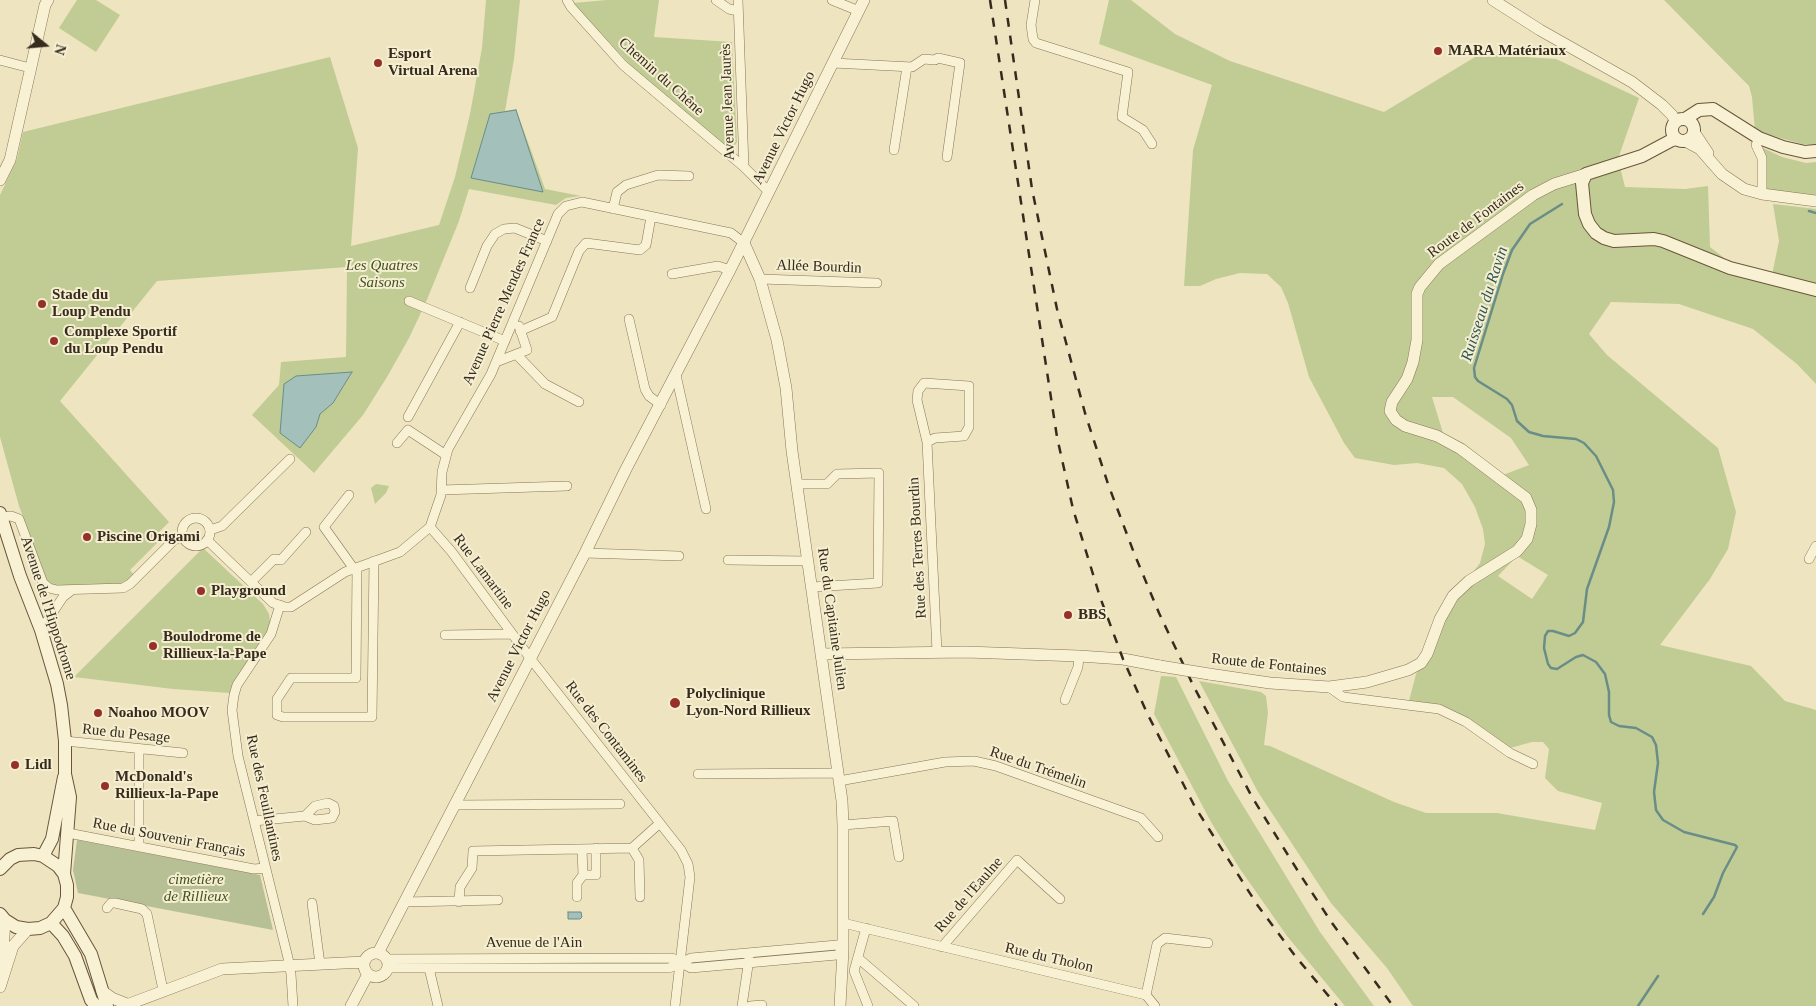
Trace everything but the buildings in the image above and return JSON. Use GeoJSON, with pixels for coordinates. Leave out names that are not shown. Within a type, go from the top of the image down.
{"type":"FeatureCollection","features":[{"type":"Feature","properties":{"kind":"main road"},"geometry":{"type":"LineString","coordinates":[[1816,152],[1805,152],[1783,147],[1759,138],[1731,121],[1713,113],[1708,113],[1702,115],[1654,150],[1628,162],[1586,174],[1582,183],[1585,214],[1589,224],[1596,233],[1604,238],[1614,241],[1654,239],[1663,241],[1730,268],[1816,290]]}},
{"type":"Feature","properties":{"kind":"main road","name":"Avenue de l'Hippodrome"},"geometry":{"type":"LineString","coordinates":[[2,516],[20,576],[41,630],[57,684],[66,742],[65,774],[52,839],[43,856]]}},
{"type":"Feature","properties":{"kind":"main road","name":"Avenue de l'Hippodrome"},"geometry":{"type":"LineString","coordinates":[[64,908],[67,897],[67,885],[64,874],[70,797],[65,774]]}},
{"type":"Feature","properties":{"kind":"main road"},"geometry":{"type":"LineString","coordinates":[[0,868],[5,856],[26,854],[43,856],[58,866],[64,874]]}},
{"type":"Feature","properties":{"kind":"main road"},"geometry":{"type":"LineString","coordinates":[[3,917],[16,926],[28,929],[40,928],[51,922],[64,908],[91,954],[107,1006]]}},
{"type":"Feature","properties":{"kind":"main road"},"geometry":{"type":"LineString","coordinates":[[51,922],[63,936],[75,956],[92,1004]]}},
{"type":"Feature","properties":{"kind":"street"},"geometry":{"type":"LineString","coordinates":[[0,180],[10,160],[30,68],[45,5],[48,0]]}},
{"type":"Feature","properties":{"kind":"street","name":"Chemin du Chêne"},"geometry":{"type":"LineString","coordinates":[[567,0],[571,7],[623,65],[744,167]]}},
{"type":"Feature","properties":{"kind":"street"},"geometry":{"type":"LineString","coordinates":[[716,0],[729,9],[738,11]]}},
{"type":"Feature","properties":{"kind":"street","name":"Avenue Jean Jaurès"},"geometry":{"type":"LineString","coordinates":[[738,0],[744,167],[769,192]]}},
{"type":"Feature","properties":{"kind":"street"},"geometry":{"type":"LineString","coordinates":[[832,0],[858,11]]}},
{"type":"Feature","properties":{"kind":"street","name":"Avenue Victor Hugo"},"geometry":{"type":"LineString","coordinates":[[384,960],[404,902],[744,243],[864,0]]}},
{"type":"Feature","properties":{"kind":"street"},"geometry":{"type":"LineString","coordinates":[[1034,0],[1031,26],[1033,39],[1036,43],[1128,72],[1122,117],[1143,130],[1152,144]]}},
{"type":"Feature","properties":{"kind":"street"},"geometry":{"type":"LineString","coordinates":[[1493,0],[1540,30],[1632,82],[1662,105],[1731,181],[1744,189],[1760,193],[1816,201]]}},
{"type":"Feature","properties":{"kind":"street"},"geometry":{"type":"LineString","coordinates":[[833,63],[912,67],[924,59],[935,60],[938,58],[960,63],[948,157]]}},
{"type":"Feature","properties":{"kind":"street"},"geometry":{"type":"LineString","coordinates":[[0,60],[30,68]]}},
{"type":"Feature","properties":{"kind":"street"},"geometry":{"type":"LineString","coordinates":[[894,150],[907,67]]}},
{"type":"Feature","properties":{"kind":"street"},"geometry":{"type":"LineString","coordinates":[[1759,138],[1756,145],[1762,158],[1760,193]]}},
{"type":"Feature","properties":{"kind":"street","name":"Route de Fontaines"},"geometry":{"type":"LineString","coordinates":[[821,654],[937,652],[1079,656],[1123,659],[1270,683],[1329,687],[1353,685],[1381,679],[1408,670],[1421,663],[1427,654],[1440,619],[1453,596],[1469,581],[1517,551],[1527,538],[1531,524],[1530,510],[1526,498],[1461,449],[1437,436],[1405,426],[1396,420],[1390,411],[1392,402],[1407,380],[1413,362],[1416,340],[1417,294],[1420,287],[1439,264],[1533,195],[1554,184],[1586,174]]}},
{"type":"Feature","properties":{"kind":"street"},"geometry":{"type":"LineString","coordinates":[[613,209],[617,192],[626,185],[658,175],[689,176]]}},
{"type":"Feature","properties":{"kind":"street","name":"Avenue Pierre Mendes France"},"geometry":{"type":"LineString","coordinates":[[430,527],[441,490],[442,472],[448,449],[491,374],[558,214],[566,206],[582,202],[731,232],[744,243]]}},
{"type":"Feature","properties":{"kind":"street"},"geometry":{"type":"LineString","coordinates":[[520,331],[552,317],[579,251],[586,243],[640,250],[646,245],[651,217]]}},
{"type":"Feature","properties":{"kind":"street"},"geometry":{"type":"LineString","coordinates":[[470,288],[487,246],[495,234],[504,229],[515,228],[547,241]]}},
{"type":"Feature","properties":{"kind":"street","name":"Rue du Capitaine Julien"},"geometry":{"type":"LineString","coordinates":[[744,243],[760,279],[777,340],[786,388],[797,484],[844,824],[843,950],[840,1006]]}},
{"type":"Feature","properties":{"kind":"street"},"geometry":{"type":"LineString","coordinates":[[672,274],[718,266],[730,270]]}},
{"type":"Feature","properties":{"kind":"street","name":"Allée Bourdin"},"geometry":{"type":"LineString","coordinates":[[760,279],[877,283]]}},
{"type":"Feature","properties":{"kind":"street"},"geometry":{"type":"LineString","coordinates":[[409,301],[505,341]]}},
{"type":"Feature","properties":{"kind":"street"},"geometry":{"type":"LineString","coordinates":[[496,362],[527,350],[515,318]]}},
{"type":"Feature","properties":{"kind":"street"},"geometry":{"type":"LineString","coordinates":[[629,318],[645,389],[649,396],[661,405]]}},
{"type":"Feature","properties":{"kind":"street"},"geometry":{"type":"LineString","coordinates":[[408,417],[460,322]]}},
{"type":"Feature","properties":{"kind":"street"},"geometry":{"type":"LineString","coordinates":[[517,355],[545,384],[579,402]]}},
{"type":"Feature","properties":{"kind":"street"},"geometry":{"type":"LineString","coordinates":[[676,376],[706,509]]}},
{"type":"Feature","properties":{"kind":"street","name":"Rue des Terres Bourdin"},"geometry":{"type":"LineString","coordinates":[[927,442],[935,438],[964,436],[969,427],[969,386],[924,383],[918,391],[918,400],[927,442],[937,652]]}},
{"type":"Feature","properties":{"kind":"street"},"geometry":{"type":"LineString","coordinates":[[397,443],[408,430],[446,455]]}},
{"type":"Feature","properties":{"kind":"street"},"geometry":{"type":"LineString","coordinates":[[210,530],[222,526],[290,460]]}},
{"type":"Feature","properties":{"kind":"street"},"geometry":{"type":"LineString","coordinates":[[797,484],[827,484],[837,474],[879,473],[878,583],[812,587]]}},
{"type":"Feature","properties":{"kind":"street"},"geometry":{"type":"LineString","coordinates":[[441,490],[567,486]]}},
{"type":"Feature","properties":{"kind":"street"},"geometry":{"type":"LineString","coordinates":[[349,495],[324,527],[355,568],[356,678]]}},
{"type":"Feature","properties":{"kind":"street"},"geometry":{"type":"LineString","coordinates":[[2,516],[19,519],[44,583],[49,588],[58,590],[123,588],[130,584],[173,541],[182,536]]}},
{"type":"Feature","properties":{"kind":"street"},"geometry":{"type":"LineString","coordinates":[[191,518],[204,520],[210,530],[207,540],[198,546],[187,543],[182,536],[183,525],[191,518]]}},
{"type":"Feature","properties":{"kind":"street"},"geometry":{"type":"LineString","coordinates":[[207,540],[273,602],[290,606],[346,572],[400,552],[430,527]]}},
{"type":"Feature","properties":{"kind":"street","name":"Rue Lamartine"},"geometry":{"type":"LineString","coordinates":[[430,527],[452,550],[530,658]]}},
{"type":"Feature","properties":{"kind":"street"},"geometry":{"type":"LineString","coordinates":[[251,582],[274,559],[281,560],[306,532]]}},
{"type":"Feature","properties":{"kind":"street"},"geometry":{"type":"LineString","coordinates":[[1809,559],[1816,546]]}},
{"type":"Feature","properties":{"kind":"street"},"geometry":{"type":"LineString","coordinates":[[585,553],[679,556]]}},
{"type":"Feature","properties":{"kind":"street"},"geometry":{"type":"LineString","coordinates":[[728,560],[808,561]]}},
{"type":"Feature","properties":{"kind":"street"},"geometry":{"type":"LineString","coordinates":[[372,679],[291,678],[277,699],[277,715],[283,717],[372,717],[374,561]]}},
{"type":"Feature","properties":{"kind":"street"},"geometry":{"type":"LineString","coordinates":[[41,630],[63,598],[72,590]]}},
{"type":"Feature","properties":{"kind":"street","name":"Rue des Feuillantines"},"geometry":{"type":"LineString","coordinates":[[280,605],[271,634],[237,686],[233,703],[238,756],[290,965],[293,1006]]}},
{"type":"Feature","properties":{"kind":"street","name":"Rue Lamartine"},"geometry":{"type":"LineString","coordinates":[[445,635],[512,634]]}},
{"type":"Feature","properties":{"kind":"street"},"geometry":{"type":"LineString","coordinates":[[1066,700],[1078,667],[1079,656]]}},
{"type":"Feature","properties":{"kind":"street","name":"Rue des Contamines"},"geometry":{"type":"LineString","coordinates":[[530,658],[681,850],[688,864],[690,877],[675,1006]]}},
{"type":"Feature","properties":{"kind":"street"},"geometry":{"type":"LineString","coordinates":[[1329,687],[1343,696],[1439,709],[1466,722],[1510,753],[1533,764]]}},
{"type":"Feature","properties":{"kind":"street","name":"Rue du Pesage"},"geometry":{"type":"LineString","coordinates":[[66,742],[183,753]]}},
{"type":"Feature","properties":{"kind":"street"},"geometry":{"type":"LineString","coordinates":[[139,749],[139,847]]}},
{"type":"Feature","properties":{"kind":"street","name":"Rue du Trémelin"},"geometry":{"type":"LineString","coordinates":[[698,774],[838,777],[945,762],[974,761],[996,766],[1141,818],[1158,837]]}},
{"type":"Feature","properties":{"kind":"street"},"geometry":{"type":"LineString","coordinates":[[454,805],[620,804]]}},
{"type":"Feature","properties":{"kind":"street"},"geometry":{"type":"LineString","coordinates":[[254,821],[304,816]]}},
{"type":"Feature","properties":{"kind":"street"},"geometry":{"type":"LineString","coordinates":[[844,824],[893,820],[899,857]]}},
{"type":"Feature","properties":{"kind":"street"},"geometry":{"type":"LineString","coordinates":[[459,902],[460,887],[472,868],[473,851],[632,848],[660,823]]}},
{"type":"Feature","properties":{"kind":"street","name":"Rue du Souvenir Français"},"geometry":{"type":"LineString","coordinates":[[68,833],[254,869],[265,868]]}},
{"type":"Feature","properties":{"kind":"street"},"geometry":{"type":"LineString","coordinates":[[583,875],[596,875],[596,848]]}},
{"type":"Feature","properties":{"kind":"street"},"geometry":{"type":"LineString","coordinates":[[632,848],[639,860],[640,897]]}},
{"type":"Feature","properties":{"kind":"street"},"geometry":{"type":"LineString","coordinates":[[578,897],[577,883],[583,875],[582,849]]}},
{"type":"Feature","properties":{"kind":"street","name":"Rue de l'Eaulne"},"geometry":{"type":"LineString","coordinates":[[942,947],[1017,860],[1060,899]]}},
{"type":"Feature","properties":{"kind":"street"},"geometry":{"type":"LineString","coordinates":[[404,902],[498,900]]}},
{"type":"Feature","properties":{"kind":"street"},"geometry":{"type":"LineString","coordinates":[[107,908],[111,903],[115,903],[142,909],[146,914],[163,990]]}},
{"type":"Feature","properties":{"kind":"street"},"geometry":{"type":"LineString","coordinates":[[312,903],[320,964]]}},
{"type":"Feature","properties":{"kind":"street"},"geometry":{"type":"LineString","coordinates":[[1,982],[3,917]]}},
{"type":"Feature","properties":{"kind":"street","name":"Rue du Tholon"},"geometry":{"type":"LineString","coordinates":[[843,923],[1146,995]]}},
{"type":"Feature","properties":{"kind":"street"},"geometry":{"type":"LineString","coordinates":[[866,928],[854,970],[868,1006]]}},
{"type":"Feature","properties":{"kind":"street"},"geometry":{"type":"LineString","coordinates":[[1,982],[14,946],[28,929]]}},
{"type":"Feature","properties":{"kind":"street"},"geometry":{"type":"LineString","coordinates":[[1155,1006],[1146,995],[1157,944],[1165,938],[1208,943]]}},
{"type":"Feature","properties":{"kind":"street","name":"Avenue de l'Ain"},"geometry":{"type":"LineString","coordinates":[[384,960],[429,968],[669,968],[691,958],[749,958],[837,945],[843,950]]}},
{"type":"Feature","properties":{"kind":"street"},"geometry":{"type":"LineString","coordinates":[[102,991],[125,1005],[222,969],[364,962],[371,954],[384,960],[381,976],[374,977],[368,974],[365,970],[364,962]]}},
{"type":"Feature","properties":{"kind":"street","name":"Avenue de l'Ain"},"geometry":{"type":"LineString","coordinates":[[384,960],[672,958],[681,963]]}},
{"type":"Feature","properties":{"kind":"street"},"geometry":{"type":"LineString","coordinates":[[742,1006],[749,958]]}},
{"type":"Feature","properties":{"kind":"street"},"geometry":{"type":"LineString","coordinates":[[858,958],[914,1006]]}},
{"type":"Feature","properties":{"kind":"street"},"geometry":{"type":"LineString","coordinates":[[429,968],[438,1006]]}},
{"type":"Feature","properties":{"kind":"street"},"geometry":{"type":"LineString","coordinates":[[842,974],[854,970]]}},
{"type":"Feature","properties":{"kind":"street"},"geometry":{"type":"LineString","coordinates":[[351,1006],[368,974]]}},
{"type":"Feature","properties":{"kind":"street"},"geometry":{"type":"LineString","coordinates":[[92,1004],[103,1006]]}},
{"type":"Feature","properties":{"kind":"street"},"geometry":{"type":"LineString","coordinates":[[750,1006],[762,1005]]}},
{"type":"Feature","properties":{"kind":"green space"},"geometry":{"type":"Polygon","coordinates":[[[77,0],[96,0],[120,15],[96,52],[59,28],[77,0]]]}},
{"type":"Feature","properties":{"kind":"green space","name":"Complexe Sportif du Loup Pendu"},"geometry":{"type":"Polygon","coordinates":[[[486,0],[520,0],[514,59],[505,111],[516,109],[545,189],[581,196],[566,198],[556,205],[469,189],[459,221],[409,338],[363,415],[314,473],[252,415],[279,385],[281,362],[346,357],[347,267],[157,281],[60,401],[169,522],[157,534],[161,539],[130,570],[134,575],[126,581],[119,584],[53,586],[48,583],[19,506],[0,437],[0,195],[17,159],[23,132],[330,57],[358,148],[351,246],[439,225],[455,177],[470,114],[482,48],[486,0]]]}},
{"type":"Feature","properties":{"kind":"green space"},"geometry":{"type":"Polygon","coordinates":[[[607,0],[659,0],[654,37],[732,42],[737,142],[733,148],[729,149],[635,70],[573,3],[607,0]]]}},
{"type":"Feature","properties":{"kind":"green space"},"geometry":{"type":"Polygon","coordinates":[[[1109,0],[1131,0],[1175,34],[1230,61],[1384,112],[1480,54],[1556,59],[1639,98],[1618,159],[1625,187],[1685,189],[1708,186],[1710,247],[1728,261],[1772,275],[1779,241],[1773,204],[1816,209],[1816,384],[1797,364],[1753,329],[1679,304],[1611,302],[1589,334],[1607,355],[1718,448],[1736,512],[1728,549],[1710,579],[1660,645],[1751,666],[1785,701],[1816,710],[1816,1006],[1413,1006],[1387,968],[1331,903],[1258,792],[1199,681],[1261,692],[1266,696],[1268,713],[1264,745],[1394,802],[1426,813],[1497,813],[1595,830],[1602,803],[1558,791],[1545,778],[1549,749],[1543,742],[1532,742],[1510,748],[1473,723],[1409,701],[1416,674],[1432,646],[1457,593],[1480,563],[1485,544],[1483,529],[1475,507],[1462,484],[1444,468],[1417,463],[1394,465],[1355,458],[1344,443],[1309,377],[1288,303],[1281,287],[1267,274],[1240,273],[1216,279],[1200,286],[1184,286],[1193,150],[1212,85],[1099,44],[1109,0]],[[1432,397],[1443,433],[1465,444],[1503,475],[1529,465],[1511,438],[1453,397],[1432,397]],[[1517,556],[1498,576],[1532,599],[1548,575],[1517,556]]]}},
{"type":"Feature","properties":{"kind":"green space"},"geometry":{"type":"Polygon","coordinates":[[[1664,0],[1816,0],[1816,145],[1802,144],[1755,131],[1752,97],[1749,86],[1664,0]]]}},
{"type":"Feature","properties":{"kind":"green space"},"geometry":{"type":"Polygon","coordinates":[[[1759,146],[1782,157],[1806,163],[1816,162],[1816,200],[1766,192],[1759,146]]]}},
{"type":"Feature","properties":{"kind":"green space"},"geometry":{"type":"Polygon","coordinates":[[[376,484],[389,486],[386,493],[375,504],[371,488],[376,484]]]}},
{"type":"Feature","properties":{"kind":"green space"},"geometry":{"type":"Polygon","coordinates":[[[203,548],[263,604],[269,614],[270,622],[267,632],[236,679],[230,693],[173,689],[74,677],[203,548]]]}},
{"type":"Feature","properties":{"kind":"green space"},"geometry":{"type":"Polygon","coordinates":[[[1161,676],[1176,677],[1228,781],[1320,932],[1374,1006],[1345,1006],[1287,936],[1240,869],[1211,822],[1154,714],[1161,676]]]}},
{"type":"Feature","properties":{"kind":"green space","name":"cimetière de Rillieux"},"geometry":{"type":"Polygon","coordinates":[[[77,840],[260,875],[273,930],[78,893],[73,870],[77,840]]]}},
{"type":"Feature","properties":{"kind":"water"},"geometry":{"type":"Polygon","coordinates":[[[516,110],[543,192],[471,178],[490,114],[516,110]]]}},
{"type":"Feature","properties":{"kind":"water"},"geometry":{"type":"Polygon","coordinates":[[[352,372],[333,403],[320,414],[316,427],[300,448],[280,433],[284,384],[296,376],[352,372]]]}},
{"type":"Feature","properties":{"kind":"water"},"geometry":{"type":"Polygon","coordinates":[[[568,912],[581,912],[582,917],[580,919],[568,919],[568,912]]]}},
{"type":"Feature","properties":{"kind":"waterway","name":"Ruisseau du Ravin"},"geometry":{"type":"LineString","coordinates":[[1562,204],[1530,224],[1512,250],[1474,368],[1475,377],[1478,381],[1507,399],[1512,405],[1517,421],[1529,432],[1543,436],[1576,439],[1584,443],[1596,456],[1613,490],[1614,502],[1609,527],[1587,589],[1583,622],[1575,633],[1569,636],[1548,631],[1545,636],[1544,648],[1548,664],[1551,668],[1557,669],[1576,657],[1583,655],[1596,662],[1605,674],[1609,692],[1609,715],[1611,722],[1619,726],[1636,728],[1652,737],[1656,745],[1658,763],[1654,792],[1656,810],[1663,820],[1684,832],[1737,847],[1723,873],[1714,897],[1703,914]]}},
{"type":"Feature","properties":{"kind":"waterway","name":"Ruisseau du Ravin"},"geometry":{"type":"LineString","coordinates":[[1809,211],[1816,213]]}},
{"type":"Feature","properties":{"kind":"waterway","name":"Ruisseau du Ravin"},"geometry":{"type":"LineString","coordinates":[[1638,1006],[1658,976]]}},
{"type":"Feature","properties":{"kind":"railway"},"geometry":{"type":"LineString","coordinates":[[990,0],[1057,437],[1073,509],[1100,597],[1123,659],[1147,713],[1195,807],[1258,906],[1296,957],[1337,1006]]}},
{"type":"Feature","properties":{"kind":"railway"},"geometry":{"type":"LineString","coordinates":[[1005,0],[1032,189],[1057,309],[1085,413],[1108,484],[1134,553],[1159,613],[1193,685],[1252,797],[1332,923],[1393,1006]]}},
{"type":"Feature","properties":{"kind":"place","name":"MARA Matériaux"},"geometry":{"type":"Point","coordinates":[1438,51]}},
{"type":"Feature","properties":{"kind":"place","name":"Esport Virtual Arena"},"geometry":{"type":"Point","coordinates":[378,63]}},
{"type":"Feature","properties":{"kind":"place","name":"Stade du Loup Pendu"},"geometry":{"type":"Point","coordinates":[42,304]}},
{"type":"Feature","properties":{"kind":"place","name":"Complexe Sportif du Loup Pendu"},"geometry":{"type":"Point","coordinates":[54,341]}},
{"type":"Feature","properties":{"kind":"place","name":"Piscine Origami"},"geometry":{"type":"Point","coordinates":[87,537]}},
{"type":"Feature","properties":{"kind":"place","name":"Playground"},"geometry":{"type":"Point","coordinates":[201,591]}},
{"type":"Feature","properties":{"kind":"place","name":"BBS"},"geometry":{"type":"Point","coordinates":[1068,615]}},
{"type":"Feature","properties":{"kind":"place","name":"Boulodrome de Rillieux-la-Pape"},"geometry":{"type":"Point","coordinates":[153,646]}},
{"type":"Feature","properties":{"kind":"place","name":"Polyclinique Lyon-Nord Rillieux"},"geometry":{"type":"Point","coordinates":[675,703]}},
{"type":"Feature","properties":{"kind":"place","name":"Noahoo MOOV"},"geometry":{"type":"Point","coordinates":[98,713]}},
{"type":"Feature","properties":{"kind":"place","name":"Lidl"},"geometry":{"type":"Point","coordinates":[15,765]}},
{"type":"Feature","properties":{"kind":"place","name":"McDonald's Rillieux-la-Pape"},"geometry":{"type":"Point","coordinates":[105,786]}},
{"type":"Feature","properties":{"kind":"park label","name":"Les Quatres Saisons"},"geometry":{"type":"Point","coordinates":[382,274]}}]}
